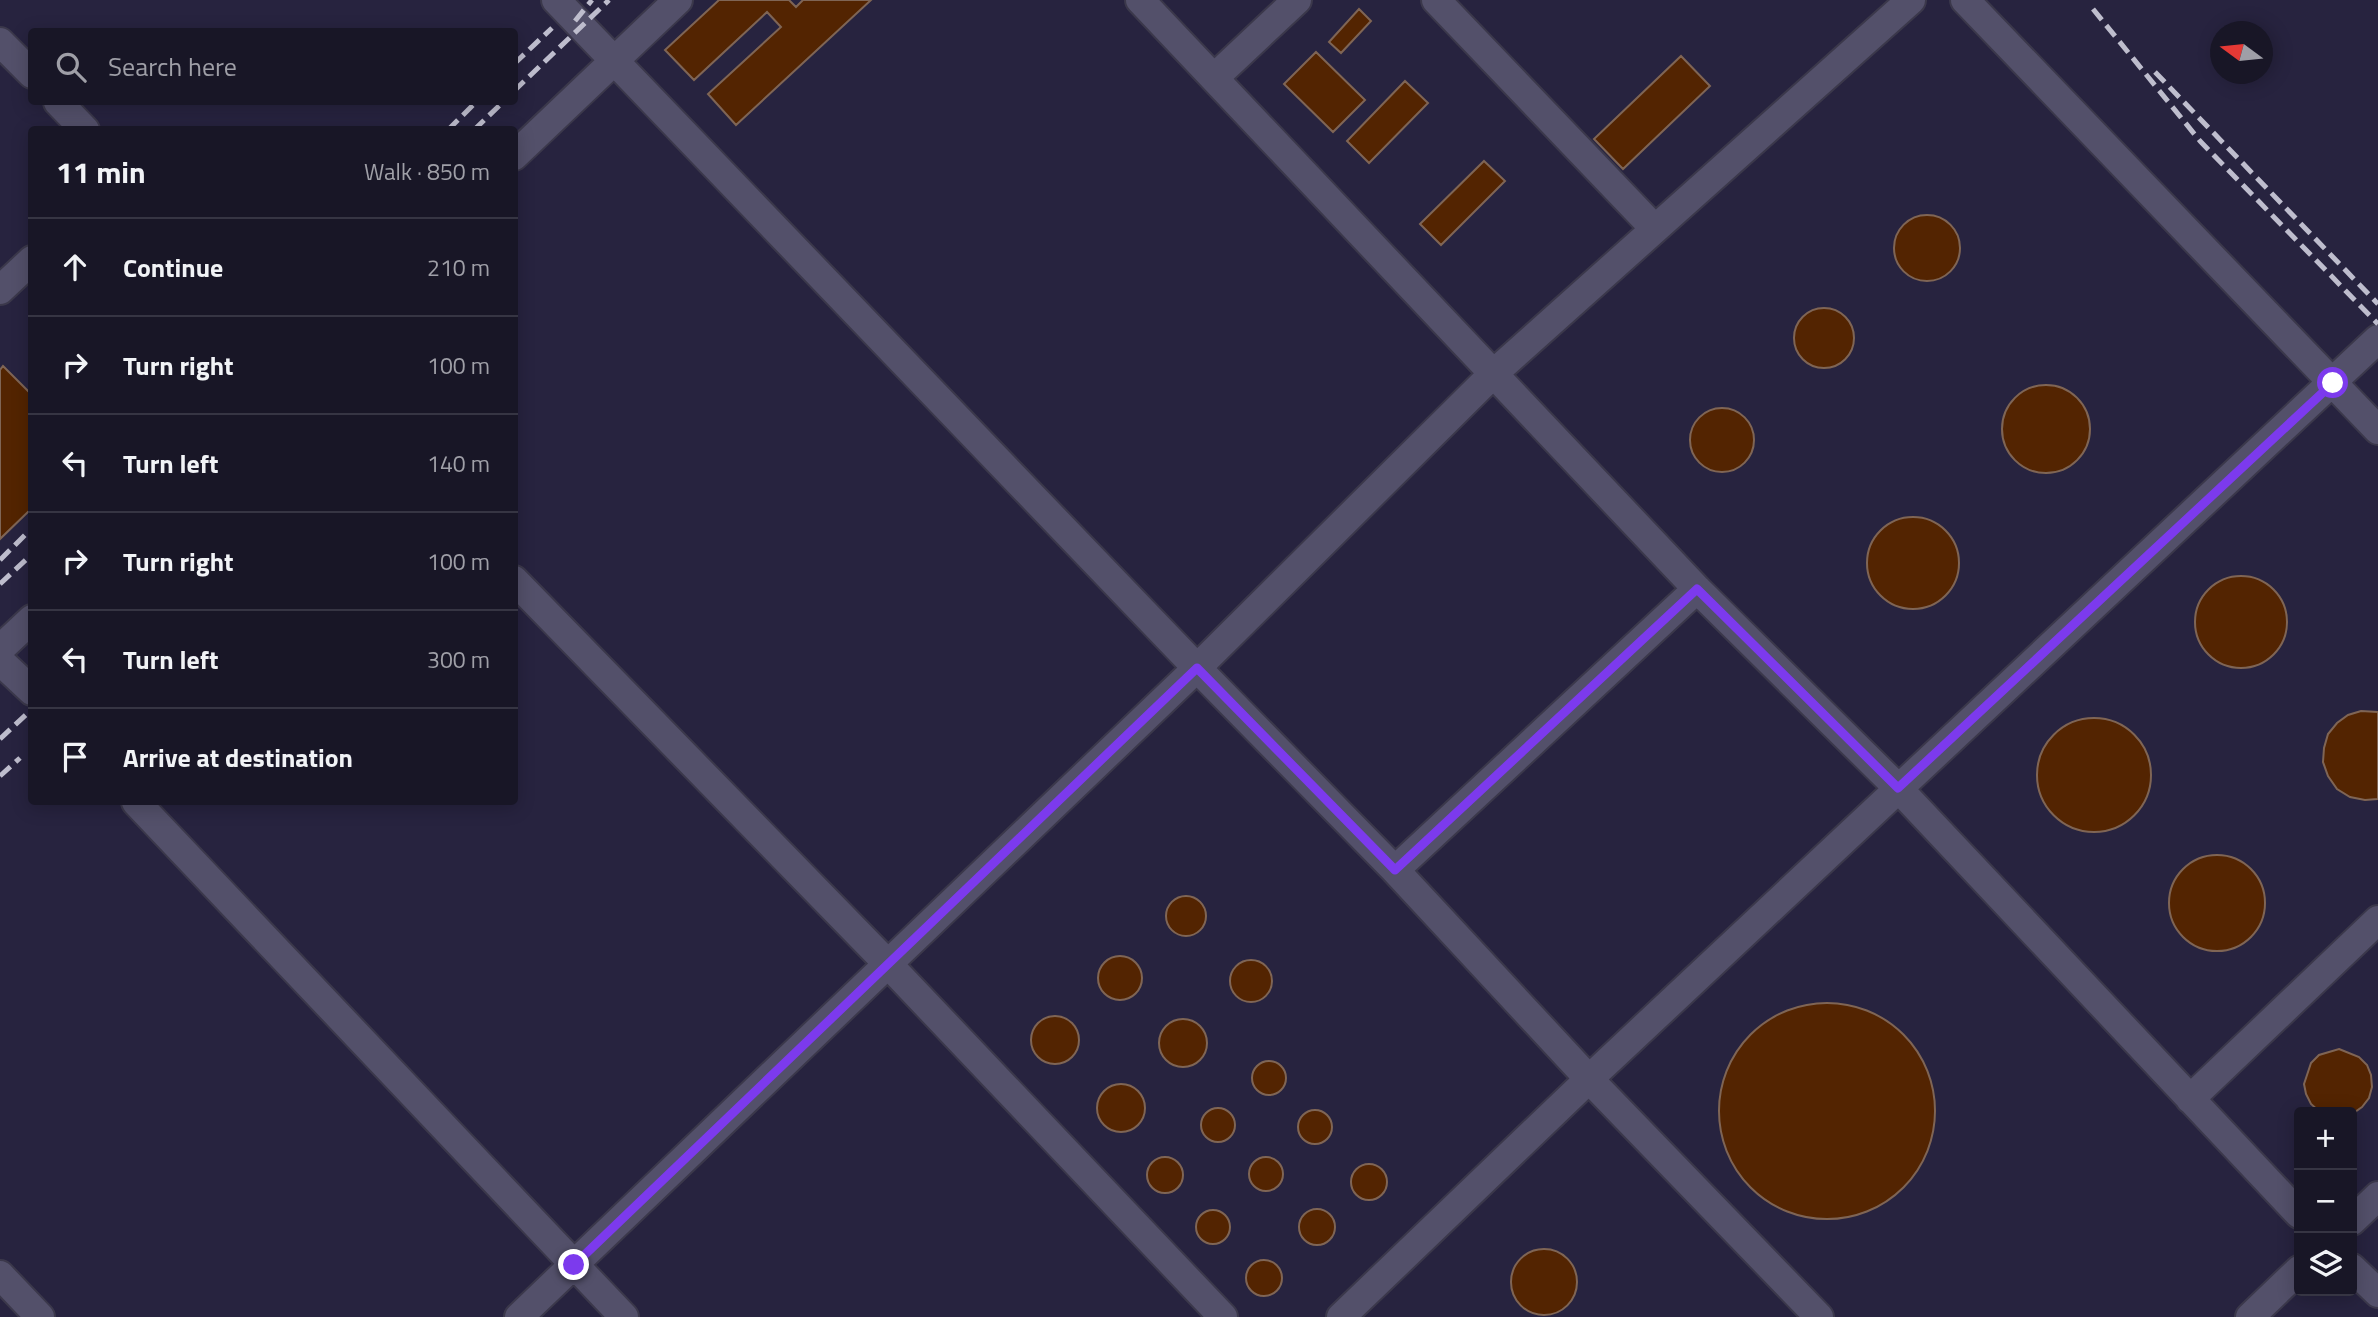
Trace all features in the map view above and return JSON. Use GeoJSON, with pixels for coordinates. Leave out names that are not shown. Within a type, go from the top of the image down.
{"type":"FeatureCollection","features":[{"type":"Feature","properties":{"kind":"lane"},"geometry":{"type":"LineString","coordinates":[[556,0],[1197,668],[1395,870],[1588,1079],[1819,1317]]}},
{"type":"Feature","properties":{"kind":"lane"},"geometry":{"type":"LineString","coordinates":[[518,152],[678,0]]}},
{"type":"Feature","properties":{"kind":"lane"},"geometry":{"type":"LineString","coordinates":[[1140,0],[1697,589],[1898,788],[2294,1209]]}},
{"type":"Feature","properties":{"kind":"lane"},"geometry":{"type":"LineString","coordinates":[[1214,78],[1297,0]]}},
{"type":"Feature","properties":{"kind":"lane"},"geometry":{"type":"LineString","coordinates":[[1436,0],[1654,229]]}},
{"type":"Feature","properties":{"kind":"lane"},"geometry":{"type":"LineString","coordinates":[[519,1317],[1197,668],[1493,374],[1911,0]]}},
{"type":"Feature","properties":{"kind":"lane"},"geometry":{"type":"LineString","coordinates":[[1965,0],[2378,430]]}},
{"type":"Feature","properties":{"kind":"lane"},"geometry":{"type":"LineString","coordinates":[[1,46],[28,70]]}},
{"type":"Feature","properties":{"kind":"lane"},"geometry":{"type":"LineString","coordinates":[[61,105],[81,126]]}},
{"type":"Feature","properties":{"kind":"lane"},"geometry":{"type":"LineString","coordinates":[[0,290],[28,264]]}},
{"type":"Feature","properties":{"kind":"lane"},"geometry":{"type":"LineString","coordinates":[[1341,1317],[1588,1079],[2378,339]]}},
{"type":"Feature","properties":{"kind":"lane"},"geometry":{"type":"LineString","coordinates":[[518,584],[888,964],[1223,1317]]}},
{"type":"Feature","properties":{"kind":"lane"},"geometry":{"type":"LineString","coordinates":[[1395,870],[1697,589]]}},
{"type":"Feature","properties":{"kind":"lane"},"geometry":{"type":"LineString","coordinates":[[0,649],[28,623]]}},
{"type":"Feature","properties":{"kind":"lane"},"geometry":{"type":"LineString","coordinates":[[0,661],[28,687]]}},
{"type":"Feature","properties":{"kind":"lane"},"geometry":{"type":"LineString","coordinates":[[139,805],[624,1317]]}},
{"type":"Feature","properties":{"kind":"lane"},"geometry":{"type":"LineString","coordinates":[[2190,1100],[2378,920]]}},
{"type":"Feature","properties":{"kind":"lane"},"geometry":{"type":"LineString","coordinates":[[2357,1216],[2378,1196]]}},
{"type":"Feature","properties":{"kind":"lane"},"geometry":{"type":"LineString","coordinates":[[2357,1273],[2378,1293]]}},
{"type":"Feature","properties":{"kind":"lane"},"geometry":{"type":"LineString","coordinates":[[0,1275],[40,1317]]}},
{"type":"Feature","properties":{"kind":"lane"},"geometry":{"type":"LineString","coordinates":[[2250,1317],[2294,1275]]}},
{"type":"Feature","properties":{"kind":"shaded area"},"geometry":{"type":"Polygon","coordinates":[[[0,0],[2378,0],[2378,1317],[0,1317],[0,0]]]}},
{"type":"Feature","properties":{"kind":"building"},"geometry":{"type":"Polygon","coordinates":[[[719,0],[789,0],[796,7],[803,0],[871,0],[736,125],[708,94],[781,27],[767,12],[694,80],[665,50],[719,0]]]}},
{"type":"Feature","properties":{"kind":"building"},"geometry":{"type":"Polygon","coordinates":[[[1359,9],[1371,21],[1341,53],[1329,42],[1359,9]]]}},
{"type":"Feature","properties":{"kind":"building"},"geometry":{"type":"Polygon","coordinates":[[[1316,52],[1365,100],[1333,132],[1284,84],[1316,52]]]}},
{"type":"Feature","properties":{"kind":"building"},"geometry":{"type":"Polygon","coordinates":[[[1681,56],[1710,86],[1623,169],[1594,139],[1681,56]]]}},
{"type":"Feature","properties":{"kind":"building"},"geometry":{"type":"Polygon","coordinates":[[[1405,81],[1428,103],[1369,163],[1347,141],[1405,81]]]}},
{"type":"Feature","properties":{"kind":"building"},"geometry":{"type":"Polygon","coordinates":[[[1484,161],[1505,181],[1441,245],[1420,224],[1484,161]]]}},
{"type":"Feature","properties":{"kind":"building"},"geometry":{"type":"Polygon","coordinates":[[[1927,215],[1940,217],[1950,225],[1958,235],[1958,261],[1950,271],[1940,279],[1927,281],[1914,279],[1904,271],[1896,261],[1894,248],[1896,235],[1904,225],[1914,217],[1927,215]]]}},
{"type":"Feature","properties":{"kind":"building"},"geometry":{"type":"Polygon","coordinates":[[[1824,308],[1845,317],[1854,338],[1845,359],[1824,368],[1803,359],[1794,338],[1803,317],[1824,308]]]}},
{"type":"Feature","properties":{"kind":"building"},"geometry":{"type":"Polygon","coordinates":[[[3,366],[28,391],[28,512],[0,539],[0,370],[3,366]]]}},
{"type":"Feature","properties":{"kind":"building"},"geometry":{"type":"Polygon","coordinates":[[[2046,385],[2063,388],[2077,398],[2087,412],[2090,429],[2087,446],[2077,460],[2063,470],[2046,473],[2029,470],[2015,460],[2005,446],[2002,429],[2005,412],[2015,398],[2029,388],[2046,385]]]}},
{"type":"Feature","properties":{"kind":"building"},"geometry":{"type":"Polygon","coordinates":[[[1716,408],[1728,408],[1745,417],[1752,428],[1752,452],[1745,463],[1728,472],[1716,472],[1704,467],[1695,458],[1690,446],[1690,434],[1695,422],[1704,413],[1716,408]]]}},
{"type":"Feature","properties":{"kind":"building"},"geometry":{"type":"Polygon","coordinates":[[[1913,517],[1930,521],[1945,531],[1955,546],[1959,563],[1955,580],[1945,595],[1930,605],[1913,609],[1896,605],[1881,595],[1871,580],[1867,563],[1871,546],[1881,531],[1896,521],[1913,517]]]}},
{"type":"Feature","properties":{"kind":"building"},"geometry":{"type":"Polygon","coordinates":[[[2241,576],[2259,579],[2274,589],[2284,604],[2287,622],[2284,640],[2274,655],[2259,665],[2241,668],[2223,665],[2208,655],[2198,640],[2195,622],[2198,604],[2208,589],[2223,579],[2241,576]]]}},
{"type":"Feature","properties":{"kind":"building"},"geometry":{"type":"Polygon","coordinates":[[[2361,711],[2378,712],[2378,799],[2350,797],[2337,789],[2323,762],[2328,734],[2348,715],[2361,711]]]}},
{"type":"Feature","properties":{"kind":"building"},"geometry":{"type":"Polygon","coordinates":[[[2094,718],[2116,723],[2134,735],[2146,753],[2151,775],[2146,797],[2134,815],[2116,827],[2094,832],[2072,827],[2054,815],[2042,797],[2037,775],[2042,753],[2054,735],[2072,723],[2094,718]]]}},
{"type":"Feature","properties":{"kind":"building"},"geometry":{"type":"Polygon","coordinates":[[[2217,855],[2235,859],[2251,869],[2261,885],[2265,903],[2261,921],[2251,937],[2235,947],[2217,951],[2199,947],[2183,937],[2173,921],[2169,903],[2173,885],[2183,869],[2199,859],[2217,855]]]}},
{"type":"Feature","properties":{"kind":"building"},"geometry":{"type":"Polygon","coordinates":[[[1186,896],[1194,897],[1200,902],[1205,908],[1205,924],[1200,930],[1194,935],[1186,936],[1178,935],[1172,930],[1167,924],[1166,916],[1167,908],[1172,902],[1178,897],[1186,896]]]}},
{"type":"Feature","properties":{"kind":"building"},"geometry":{"type":"Polygon","coordinates":[[[1120,956],[1129,957],[1136,962],[1141,969],[1141,987],[1136,994],[1129,999],[1120,1000],[1111,999],[1104,994],[1099,987],[1098,978],[1099,969],[1104,962],[1111,957],[1120,956]]]}},
{"type":"Feature","properties":{"kind":"building"},"geometry":{"type":"Polygon","coordinates":[[[1251,960],[1266,966],[1272,981],[1266,996],[1251,1002],[1236,996],[1230,981],[1236,966],[1251,960]]]}},
{"type":"Feature","properties":{"kind":"building"},"geometry":{"type":"Polygon","coordinates":[[[1827,1003],[1868,1011],[1887,1021],[1903,1035],[1917,1051],[1927,1070],[1935,1111],[1927,1152],[1917,1171],[1903,1187],[1887,1201],[1868,1211],[1827,1219],[1786,1211],[1767,1201],[1751,1187],[1737,1171],[1727,1152],[1719,1111],[1727,1070],[1737,1051],[1751,1035],[1767,1021],[1786,1011],[1827,1003]]]}},
{"type":"Feature","properties":{"kind":"building"},"geometry":{"type":"Polygon","coordinates":[[[1055,1016],[1072,1023],[1079,1040],[1072,1057],[1055,1064],[1038,1057],[1031,1040],[1038,1023],[1055,1016]]]}},
{"type":"Feature","properties":{"kind":"building"},"geometry":{"type":"Polygon","coordinates":[[[1183,1019],[1200,1026],[1207,1043],[1200,1060],[1183,1067],[1166,1060],[1159,1043],[1166,1026],[1183,1019]]]}},
{"type":"Feature","properties":{"kind":"building"},"geometry":{"type":"Polygon","coordinates":[[[2339,1049],[2359,1057],[2367,1065],[2372,1087],[2369,1098],[2362,1107],[2357,1110],[2357,1107],[2314,1107],[2311,1104],[2304,1084],[2311,1063],[2319,1055],[2339,1049]]]}},
{"type":"Feature","properties":{"kind":"building"},"geometry":{"type":"Polygon","coordinates":[[[1269,1061],[1281,1066],[1286,1078],[1281,1090],[1269,1095],[1257,1090],[1252,1078],[1257,1066],[1269,1061]]]}},
{"type":"Feature","properties":{"kind":"building"},"geometry":{"type":"Polygon","coordinates":[[[1121,1084],[1138,1091],[1145,1108],[1138,1125],[1121,1132],[1104,1125],[1097,1108],[1104,1091],[1121,1084]]]}},
{"type":"Feature","properties":{"kind":"building"},"geometry":{"type":"Polygon","coordinates":[[[1218,1108],[1230,1113],[1235,1125],[1230,1137],[1218,1142],[1206,1137],[1201,1125],[1206,1113],[1218,1108]]]}},
{"type":"Feature","properties":{"kind":"building"},"geometry":{"type":"Polygon","coordinates":[[[1315,1110],[1327,1115],[1332,1127],[1327,1139],[1315,1144],[1303,1139],[1298,1127],[1303,1115],[1315,1110]]]}},
{"type":"Feature","properties":{"kind":"building"},"geometry":{"type":"Polygon","coordinates":[[[1165,1157],[1177,1163],[1183,1175],[1177,1187],[1165,1193],[1153,1187],[1147,1175],[1153,1163],[1165,1157]]]}},
{"type":"Feature","properties":{"kind":"building"},"geometry":{"type":"Polygon","coordinates":[[[1266,1157],[1278,1162],[1283,1174],[1278,1186],[1266,1191],[1254,1186],[1249,1174],[1254,1162],[1266,1157]]]}},
{"type":"Feature","properties":{"kind":"building"},"geometry":{"type":"Polygon","coordinates":[[[1369,1164],[1382,1169],[1387,1182],[1382,1195],[1369,1200],[1356,1195],[1351,1182],[1356,1169],[1369,1164]]]}},
{"type":"Feature","properties":{"kind":"building"},"geometry":{"type":"Polygon","coordinates":[[[1317,1209],[1330,1214],[1335,1227],[1330,1240],[1317,1245],[1304,1240],[1299,1227],[1304,1214],[1317,1209]]]}},
{"type":"Feature","properties":{"kind":"building"},"geometry":{"type":"Polygon","coordinates":[[[1213,1210],[1225,1215],[1230,1227],[1225,1239],[1213,1244],[1201,1239],[1196,1227],[1201,1215],[1213,1210]]]}},
{"type":"Feature","properties":{"kind":"building"},"geometry":{"type":"Polygon","coordinates":[[[1544,1249],[1567,1259],[1577,1282],[1567,1305],[1544,1315],[1521,1305],[1511,1282],[1521,1259],[1544,1249]]]}},
{"type":"Feature","properties":{"kind":"building"},"geometry":{"type":"Polygon","coordinates":[[[1264,1260],[1277,1265],[1282,1278],[1277,1291],[1264,1296],[1251,1291],[1246,1278],[1251,1265],[1264,1260]]]}},
{"type":"Feature","properties":{"kind":"railway"},"geometry":{"type":"LineString","coordinates":[[575,21],[592,0]]}},
{"type":"Feature","properties":{"kind":"railway"},"geometry":{"type":"LineString","coordinates":[[518,87],[609,0]]}},
{"type":"Feature","properties":{"kind":"railway"},"geometry":{"type":"LineString","coordinates":[[2093,9],[2200,141],[2378,324]]}},
{"type":"Feature","properties":{"kind":"railway"},"geometry":{"type":"LineString","coordinates":[[518,60],[552,28]]}},
{"type":"Feature","properties":{"kind":"railway"},"geometry":{"type":"LineString","coordinates":[[2155,72],[2378,304]]}},
{"type":"Feature","properties":{"kind":"railway"},"geometry":{"type":"LineString","coordinates":[[452,126],[473,105]]}},
{"type":"Feature","properties":{"kind":"railway"},"geometry":{"type":"LineString","coordinates":[[478,126],[500,105]]}},
{"type":"Feature","properties":{"kind":"railway"},"geometry":{"type":"LineString","coordinates":[[0,560],[28,532]]}},
{"type":"Feature","properties":{"kind":"railway"},"geometry":{"type":"LineString","coordinates":[[0,584],[28,558]]}},
{"type":"Feature","properties":{"kind":"railway"},"geometry":{"type":"LineString","coordinates":[[0,739],[28,713]]}},
{"type":"Feature","properties":{"kind":"railway"},"geometry":{"type":"LineString","coordinates":[[0,776],[20,758]]}},
{"type":"Feature","properties":{"kind":"route"},"geometry":{"type":"LineString","coordinates":[[574,1265],[1197,668],[1395,870],[1697,589],[1898,788],[2333,383]]}}]}
